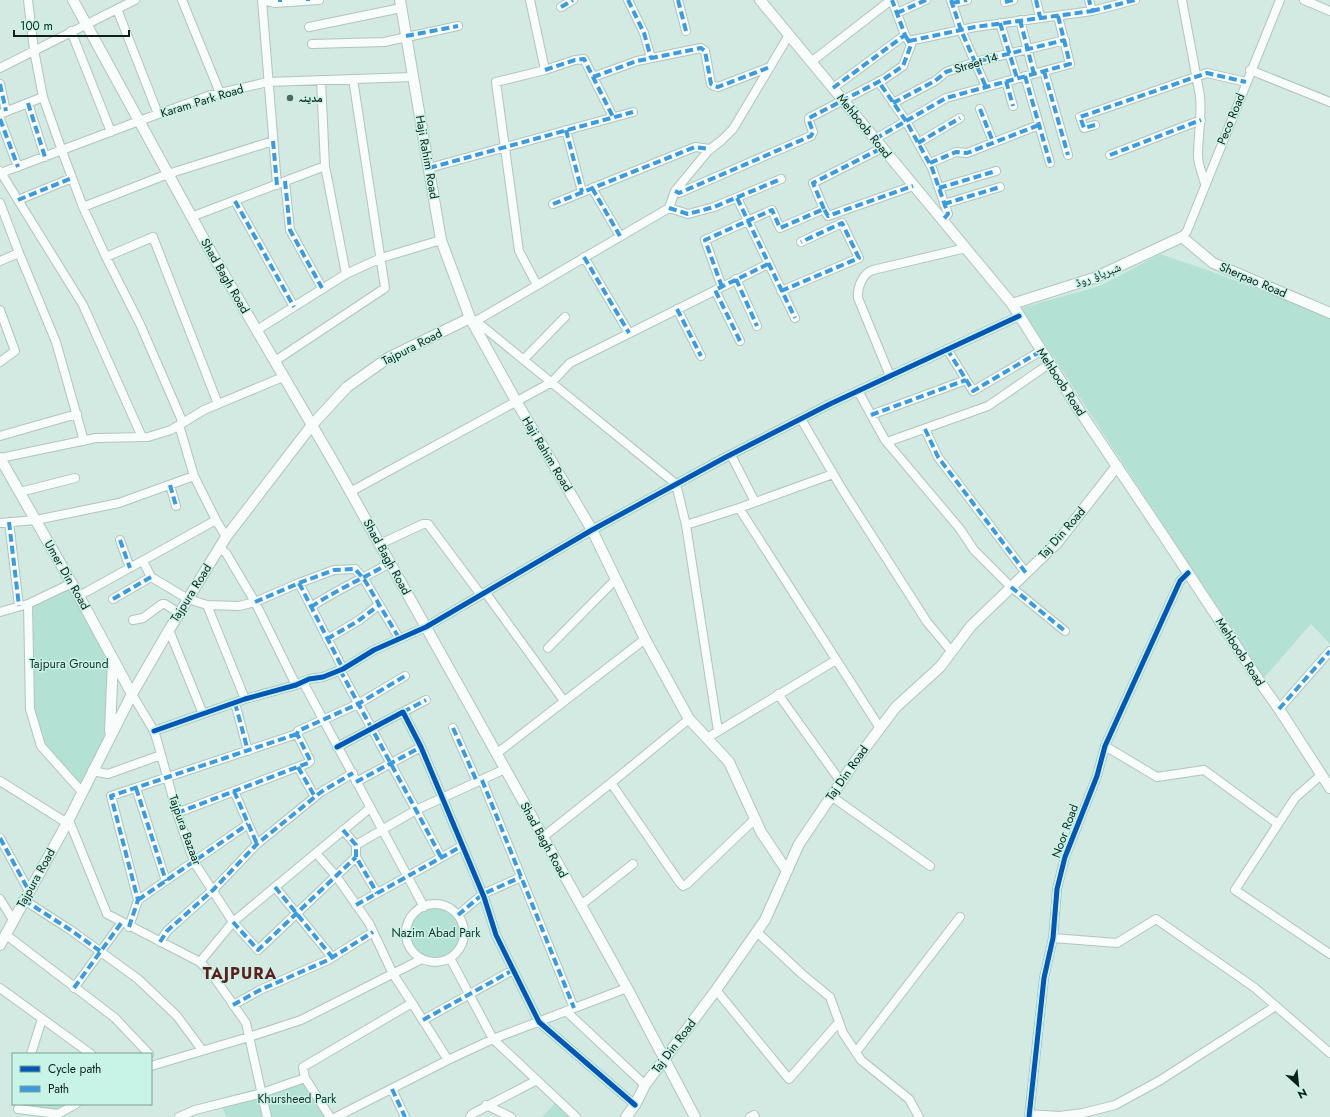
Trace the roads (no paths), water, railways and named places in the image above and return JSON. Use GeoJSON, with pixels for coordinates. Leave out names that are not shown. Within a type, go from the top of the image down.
{"type":"FeatureCollection","features":[{"type":"Feature","properties":{"kind":"main road","name":"Shad Bagh Road"},"geometry":{"type":"LineString","coordinates":[[73,0],[191,217],[380,544],[627,988],[663,1059],[695,1117]]}},
{"type":"Feature","properties":{"kind":"main road","name":"Mehboob Road"},"geometry":{"type":"LineString","coordinates":[[760,0],[1012,304],[1049,364],[1262,685],[1280,709],[1330,788]]}},
{"type":"Feature","properties":{"kind":"main road","name":"Haji Rahim Road"},"geometry":{"type":"LineString","coordinates":[[401,4],[441,240],[473,320],[516,401],[592,530],[645,639],[689,719],[729,762],[761,832],[787,870]]}},
{"type":"Feature","properties":{"kind":"main road","name":"شېرپاؤ روڈ"},"geometry":{"type":"LineString","coordinates":[[1012,304],[1094,278],[1182,237]]}},
{"type":"Feature","properties":{"kind":"main road","name":"Sherpao Road"},"geometry":{"type":"LineString","coordinates":[[1182,237],[1213,263],[1330,313]]}},
{"type":"Feature","properties":{"kind":"main road","name":"Tajpura Road"},"geometry":{"type":"LineString","coordinates":[[0,945],[68,820],[132,694],[179,613],[226,537],[312,425],[347,387],[388,358],[473,320]]}},
{"type":"Feature","properties":{"kind":"main road","name":"Umer Din Road"},"geometry":{"type":"LineString","coordinates":[[1,460],[72,583],[132,694]]}},
{"type":"Feature","properties":{"kind":"main road","name":"Taj Din Road"},"geometry":{"type":"LineString","coordinates":[[626,1117],[663,1059],[716,990],[765,920],[799,844],[831,796],[880,728],[896,707],[940,667],[972,626],[1057,543],[1117,466]]}},
{"type":"Feature","properties":{"kind":"main road"},"geometry":{"type":"LineString","coordinates":[[110,735],[113,657]]}},
{"type":"Feature","properties":{"kind":"street"},"geometry":{"type":"LineString","coordinates":[[28,0],[34,50],[43,97],[62,151],[83,207],[106,257],[140,324],[181,424],[194,476],[226,537]]}},
{"type":"Feature","properties":{"kind":"street"},"geometry":{"type":"LineString","coordinates":[[0,68],[135,0]]}},
{"type":"Feature","properties":{"kind":"street"},"geometry":{"type":"LineString","coordinates":[[182,0],[220,93]]}},
{"type":"Feature","properties":{"kind":"street"},"geometry":{"type":"LineString","coordinates":[[277,185],[262,0],[320,0]]}},
{"type":"Feature","properties":{"kind":"street"},"geometry":{"type":"LineString","coordinates":[[530,0],[545,70]]}},
{"type":"Feature","properties":{"kind":"street"},"geometry":{"type":"LineString","coordinates":[[561,6],[573,0]]}},
{"type":"Feature","properties":{"kind":"street"},"geometry":{"type":"LineString","coordinates":[[628,0],[644,33],[652,58]]}},
{"type":"Feature","properties":{"kind":"street"},"geometry":{"type":"LineString","coordinates":[[678,0],[686,31]]}},
{"type":"Feature","properties":{"kind":"street"},"geometry":{"type":"LineString","coordinates":[[674,191],[679,193],[811,136],[813,132],[809,118],[884,79],[903,66],[912,45],[907,38],[891,0],[811,62]]}},
{"type":"Feature","properties":{"kind":"street"},"geometry":{"type":"LineString","coordinates":[[897,13],[926,0]]}},
{"type":"Feature","properties":{"kind":"street"},"geometry":{"type":"LineString","coordinates":[[967,0],[951,2],[961,30],[986,87]]}},
{"type":"Feature","properties":{"kind":"street"},"geometry":{"type":"LineString","coordinates":[[1036,0],[1040,17]]}},
{"type":"Feature","properties":{"kind":"street"},"geometry":{"type":"LineString","coordinates":[[1089,0],[1092,11]]}},
{"type":"Feature","properties":{"kind":"street"},"geometry":{"type":"LineString","coordinates":[[833,88],[907,38],[1040,17],[1092,11],[1135,0]]}},
{"type":"Feature","properties":{"kind":"street"},"geometry":{"type":"LineString","coordinates":[[1182,0],[1195,76],[1200,96],[1201,120],[1198,158],[1205,184]]}},
{"type":"Feature","properties":{"kind":"street","name":"Peco Road"},"geometry":{"type":"LineString","coordinates":[[1182,237],[1187,231],[1250,70],[1280,0]]}},
{"type":"Feature","properties":{"kind":"street"},"geometry":{"type":"LineString","coordinates":[[1304,0],[1330,11]]}},
{"type":"Feature","properties":{"kind":"street"},"geometry":{"type":"LineString","coordinates":[[309,27],[401,4]]}},
{"type":"Feature","properties":{"kind":"street"},"geometry":{"type":"LineString","coordinates":[[116,9],[158,114]]}},
{"type":"Feature","properties":{"kind":"street"},"geometry":{"type":"LineString","coordinates":[[875,139],[946,98],[1070,64],[1058,16]]}},
{"type":"Feature","properties":{"kind":"street"},"geometry":{"type":"LineString","coordinates":[[1020,20],[1034,74]]}},
{"type":"Feature","properties":{"kind":"street"},"geometry":{"type":"LineString","coordinates":[[1000,23],[1010,53],[1021,77],[1039,125],[1050,163]]}},
{"type":"Feature","properties":{"kind":"street"},"geometry":{"type":"LineString","coordinates":[[312,44],[384,42],[406,36],[458,26]]}},
{"type":"Feature","properties":{"kind":"street"},"geometry":{"type":"LineString","coordinates":[[71,31],[111,132]]}},
{"type":"Feature","properties":{"kind":"street"},"geometry":{"type":"LineString","coordinates":[[718,731],[686,525],[676,484],[524,359],[473,320],[537,285],[669,208],[674,191],[710,149],[733,129],[789,36]]}},
{"type":"Feature","properties":{"kind":"street","name":"Street 14"},"geometry":{"type":"LineString","coordinates":[[893,103],[935,81],[946,72],[1027,48],[1065,40]]}},
{"type":"Feature","properties":{"kind":"street"},"geometry":{"type":"LineString","coordinates":[[593,77],[637,61],[701,48],[703,49],[711,84],[714,86],[718,87],[770,67]]}},
{"type":"Feature","properties":{"kind":"street"},"geometry":{"type":"LineString","coordinates":[[537,285],[519,251],[496,82],[545,70],[575,60],[584,59],[613,117]]}},
{"type":"Feature","properties":{"kind":"street"},"geometry":{"type":"LineString","coordinates":[[1250,70],[1330,102]]}},
{"type":"Feature","properties":{"kind":"street"},"geometry":{"type":"LineString","coordinates":[[1044,71],[1068,155]]}},
{"type":"Feature","properties":{"kind":"street"},"geometry":{"type":"LineString","coordinates":[[1095,125],[1084,128],[1080,117],[1195,76],[1207,73],[1246,82]]}},
{"type":"Feature","properties":{"kind":"street","name":"Karam Park Road"},"geometry":{"type":"LineString","coordinates":[[1,172],[62,151],[158,114],[220,93],[268,82],[413,77]]}},
{"type":"Feature","properties":{"kind":"street"},"geometry":{"type":"LineString","coordinates":[[275,361],[385,288],[353,79]]}},
{"type":"Feature","properties":{"kind":"street"},"geometry":{"type":"LineString","coordinates":[[321,80],[325,166],[346,274]]}},
{"type":"Feature","properties":{"kind":"street"},"geometry":{"type":"LineString","coordinates":[[1006,81],[1013,106]]}},
{"type":"Feature","properties":{"kind":"street"},"geometry":{"type":"LineString","coordinates":[[0,84],[3,113],[43,97]]}},
{"type":"Feature","properties":{"kind":"street"},"geometry":{"type":"LineString","coordinates":[[881,85],[906,122],[930,163],[948,214],[942,221]]}},
{"type":"Feature","properties":{"kind":"street"},"geometry":{"type":"LineString","coordinates":[[28,103],[45,157]]}},
{"type":"Feature","properties":{"kind":"street"},"geometry":{"type":"LineString","coordinates":[[980,109],[993,142]]}},
{"type":"Feature","properties":{"kind":"street"},"geometry":{"type":"LineString","coordinates":[[430,168],[633,112]]}},
{"type":"Feature","properties":{"kind":"street"},"geometry":{"type":"LineString","coordinates":[[918,143],[960,118]]}},
{"type":"Feature","properties":{"kind":"street"},"geometry":{"type":"LineString","coordinates":[[0,119],[18,167]]}},
{"type":"Feature","properties":{"kind":"street"},"geometry":{"type":"LineString","coordinates":[[1110,155],[1201,120]]}},
{"type":"Feature","properties":{"kind":"street"},"geometry":{"type":"LineString","coordinates":[[930,163],[956,152],[967,152],[1039,125]]}},
{"type":"Feature","properties":{"kind":"street"},"geometry":{"type":"LineString","coordinates":[[566,130],[582,192]]}},
{"type":"Feature","properties":{"kind":"street"},"geometry":{"type":"LineString","coordinates":[[83,207],[168,174],[273,141]]}},
{"type":"Feature","properties":{"kind":"street"},"geometry":{"type":"LineString","coordinates":[[552,204],[695,147],[710,149]]}},
{"type":"Feature","properties":{"kind":"street"},"geometry":{"type":"LineString","coordinates":[[882,148],[813,183],[828,216],[913,186]]}},
{"type":"Feature","properties":{"kind":"street"},"geometry":{"type":"LineString","coordinates":[[191,217],[325,166]]}},
{"type":"Feature","properties":{"kind":"street"},"geometry":{"type":"LineString","coordinates":[[1,172],[83,305],[142,437]]}},
{"type":"Feature","properties":{"kind":"street"},"geometry":{"type":"LineString","coordinates":[[939,188],[996,172]]}},
{"type":"Feature","properties":{"kind":"street"},"geometry":{"type":"LineString","coordinates":[[18,200],[72,178]]}},
{"type":"Feature","properties":{"kind":"street"},"geometry":{"type":"LineString","coordinates":[[669,208],[688,214],[714,207],[781,179]]}},
{"type":"Feature","properties":{"kind":"street"},"geometry":{"type":"LineString","coordinates":[[285,181],[290,230],[322,288]]}},
{"type":"Feature","properties":{"kind":"street"},"geometry":{"type":"LineString","coordinates":[[592,188],[620,236]]}},
{"type":"Feature","properties":{"kind":"street"},"geometry":{"type":"LineString","coordinates":[[944,204],[1000,188]]}},
{"type":"Feature","properties":{"kind":"street"},"geometry":{"type":"LineString","coordinates":[[737,198],[794,318]]}},
{"type":"Feature","properties":{"kind":"street"},"geometry":{"type":"LineString","coordinates":[[235,201],[294,307]]}},
{"type":"Feature","properties":{"kind":"street"},"geometry":{"type":"LineString","coordinates":[[0,203],[56,342],[84,441]]}},
{"type":"Feature","properties":{"kind":"street"},"geometry":{"type":"LineString","coordinates":[[740,342],[718,288],[705,240],[772,210],[780,228],[824,209]]}},
{"type":"Feature","properties":{"kind":"street"},"geometry":{"type":"LineString","coordinates":[[781,291],[859,258],[842,223],[801,242]]}},
{"type":"Feature","properties":{"kind":"street"},"geometry":{"type":"LineString","coordinates":[[106,257],[153,237],[218,404]]}},
{"type":"Feature","properties":{"kind":"street"},"geometry":{"type":"LineString","coordinates":[[257,330],[346,274],[381,258],[441,240]]}},
{"type":"Feature","properties":{"kind":"street"},"geometry":{"type":"LineString","coordinates":[[890,376],[858,298],[859,289],[865,275],[873,270],[966,248]]}},
{"type":"Feature","properties":{"kind":"street"},"geometry":{"type":"LineString","coordinates":[[0,261],[19,253]]}},
{"type":"Feature","properties":{"kind":"street"},"geometry":{"type":"LineString","coordinates":[[584,257],[629,333]]}},
{"type":"Feature","properties":{"kind":"street"},"geometry":{"type":"LineString","coordinates":[[350,492],[552,382],[570,363],[768,264]]}},
{"type":"Feature","properties":{"kind":"street"},"geometry":{"type":"LineString","coordinates":[[736,279],[757,326]]}},
{"type":"Feature","properties":{"kind":"street"},"geometry":{"type":"LineString","coordinates":[[677,309],[701,356]]}},
{"type":"Feature","properties":{"kind":"street"},"geometry":{"type":"LineString","coordinates":[[0,310],[15,350],[0,362]]}},
{"type":"Feature","properties":{"kind":"street"},"geometry":{"type":"LineString","coordinates":[[154,731],[235,703],[309,679],[323,677],[341,670],[374,650],[426,627],[592,530],[730,455],[858,391],[1019,316]]}},
{"type":"Feature","properties":{"kind":"street"},"geometry":{"type":"LineString","coordinates":[[524,359],[565,317]]}},
{"type":"Feature","properties":{"kind":"street"},"geometry":{"type":"LineString","coordinates":[[947,349],[973,391],[1041,351]]}},
{"type":"Feature","properties":{"kind":"street"},"geometry":{"type":"LineString","coordinates":[[887,442],[988,406],[1049,364]]}},
{"type":"Feature","properties":{"kind":"street"},"geometry":{"type":"LineString","coordinates":[[1,460],[96,438],[148,437],[171,430],[204,410],[284,377]]}},
{"type":"Feature","properties":{"kind":"street"},"geometry":{"type":"LineString","coordinates":[[871,415],[966,380]]}},
{"type":"Feature","properties":{"kind":"street"},"geometry":{"type":"LineString","coordinates":[[858,391],[887,442],[960,529],[974,550],[1011,587],[1065,631]]}},
{"type":"Feature","properties":{"kind":"street"},"geometry":{"type":"LineString","coordinates":[[0,436],[77,414]]}},
{"type":"Feature","properties":{"kind":"street"},"geometry":{"type":"LineString","coordinates":[[800,419],[927,622],[952,652]]}},
{"type":"Feature","properties":{"kind":"street"},"geometry":{"type":"LineString","coordinates":[[925,429],[938,457],[1026,573]]}},
{"type":"Feature","properties":{"kind":"street"},"geometry":{"type":"LineString","coordinates":[[730,455],[755,502]]}},
{"type":"Feature","properties":{"kind":"street"},"geometry":{"type":"LineString","coordinates":[[686,525],[833,474]]}},
{"type":"Feature","properties":{"kind":"street"},"geometry":{"type":"LineString","coordinates":[[0,523],[36,520],[119,503],[194,476]]}},
{"type":"Feature","properties":{"kind":"street"},"geometry":{"type":"LineString","coordinates":[[20,492],[75,478]]}},
{"type":"Feature","properties":{"kind":"street"},"geometry":{"type":"LineString","coordinates":[[170,485],[176,506]]}},
{"type":"Feature","properties":{"kind":"street"},"geometry":{"type":"LineString","coordinates":[[738,508],[880,728]]}},
{"type":"Feature","properties":{"kind":"street"},"geometry":{"type":"LineString","coordinates":[[79,596],[216,520]]}},
{"type":"Feature","properties":{"kind":"street"},"geometry":{"type":"LineString","coordinates":[[9,522],[19,606]]}},
{"type":"Feature","properties":{"kind":"street"},"geometry":{"type":"LineString","coordinates":[[380,544],[424,524],[428,524],[564,701]]}},
{"type":"Feature","properties":{"kind":"street"},"geometry":{"type":"LineString","coordinates":[[120,540],[130,568]]}},
{"type":"Feature","properties":{"kind":"street"},"geometry":{"type":"LineString","coordinates":[[219,548],[226,552],[353,773],[356,782],[424,907]]}},
{"type":"Feature","properties":{"kind":"street"},"geometry":{"type":"LineString","coordinates":[[143,561],[151,577],[188,599],[207,605],[239,606],[255,602],[334,570],[356,569],[364,579],[399,638]]}},
{"type":"Feature","properties":{"kind":"street"},"geometry":{"type":"LineString","coordinates":[[311,607],[330,595],[364,579],[390,563]]}},
{"type":"Feature","properties":{"kind":"street","name":"Noor Road"},"geometry":{"type":"LineString","coordinates":[[1029,1116],[1044,978],[1053,938],[1056,889],[1064,857],[1097,776],[1105,746],[1180,581],[1188,573]]}},
{"type":"Feature","properties":{"kind":"street"},"geometry":{"type":"LineString","coordinates":[[113,599],[151,577]]}},
{"type":"Feature","properties":{"kind":"street"},"geometry":{"type":"LineString","coordinates":[[548,648],[616,579]]}},
{"type":"Feature","properties":{"kind":"street"},"geometry":{"type":"LineString","coordinates":[[0,612],[28,604],[72,583]]}},
{"type":"Feature","properties":{"kind":"street"},"geometry":{"type":"LineString","coordinates":[[299,583],[328,639],[358,704],[441,857]]}},
{"type":"Feature","properties":{"kind":"street"},"geometry":{"type":"LineString","coordinates":[[28,604],[30,709],[41,746],[82,792]]}},
{"type":"Feature","properties":{"kind":"street"},"geometry":{"type":"LineString","coordinates":[[132,620],[143,618],[162,604],[165,604],[179,613]]}},
{"type":"Feature","properties":{"kind":"street"},"geometry":{"type":"LineString","coordinates":[[207,605],[245,700]]}},
{"type":"Feature","properties":{"kind":"street"},"geometry":{"type":"LineString","coordinates":[[328,639],[358,621],[379,605]]}},
{"type":"Feature","properties":{"kind":"street"},"geometry":{"type":"LineString","coordinates":[[169,630],[203,714]]}},
{"type":"Feature","properties":{"kind":"street"},"geometry":{"type":"LineString","coordinates":[[496,754],[645,639]]}},
{"type":"Feature","properties":{"kind":"street"},"geometry":{"type":"LineString","coordinates":[[1280,709],[1330,651]]}},
{"type":"Feature","properties":{"kind":"street"},"geometry":{"type":"LineString","coordinates":[[707,738],[836,660]]}},
{"type":"Feature","properties":{"kind":"street"},"geometry":{"type":"LineString","coordinates":[[129,927],[138,900],[112,796],[297,734],[298,731],[358,704],[405,676]]}},
{"type":"Feature","properties":{"kind":"street","name":"Tajpura Bazaar"},"geometry":{"type":"LineString","coordinates":[[132,694],[154,731],[177,813],[194,862],[233,922],[258,950],[297,914]]}},
{"type":"Feature","properties":{"kind":"street"},"geometry":{"type":"LineString","coordinates":[[778,694],[841,782]]}},
{"type":"Feature","properties":{"kind":"street"},"geometry":{"type":"LineString","coordinates":[[337,747],[426,700]]}},
{"type":"Feature","properties":{"kind":"street"},"geometry":{"type":"LineString","coordinates":[[235,703],[248,751]]}},
{"type":"Feature","properties":{"kind":"street"},"geometry":{"type":"LineString","coordinates":[[403,712],[421,747],[483,894],[496,935],[540,1022],[635,1105]]}},
{"type":"Feature","properties":{"kind":"street"},"geometry":{"type":"LineString","coordinates":[[542,837],[689,719]]}},
{"type":"Feature","properties":{"kind":"street"},"geometry":{"type":"LineString","coordinates":[[453,728],[480,781],[521,877],[570,1010],[645,1085]]}},
{"type":"Feature","properties":{"kind":"street"},"geometry":{"type":"LineString","coordinates":[[177,813],[308,763],[310,761],[309,758],[297,734]]}},
{"type":"Feature","properties":{"kind":"street"},"geometry":{"type":"LineString","coordinates":[[1105,746],[1157,777],[1204,770],[1278,824]]}},
{"type":"Feature","properties":{"kind":"street"},"geometry":{"type":"LineString","coordinates":[[356,782],[421,747]]}},
{"type":"Feature","properties":{"kind":"street"},"geometry":{"type":"LineString","coordinates":[[92,771],[108,774],[161,756]]}},
{"type":"Feature","properties":{"kind":"street"},"geometry":{"type":"LineString","coordinates":[[298,767],[315,797]]}},
{"type":"Feature","properties":{"kind":"street"},"geometry":{"type":"LineString","coordinates":[[356,845],[416,810],[505,769]]}},
{"type":"Feature","properties":{"kind":"street"},"geometry":{"type":"LineString","coordinates":[[160,942],[168,932],[213,890],[258,844],[315,797],[353,773]]}},
{"type":"Feature","properties":{"kind":"street"},"geometry":{"type":"LineString","coordinates":[[1321,775],[1295,798],[1235,890],[1330,954]]}},
{"type":"Feature","properties":{"kind":"street"},"geometry":{"type":"LineString","coordinates":[[0,780],[68,820],[107,914],[129,927],[200,962],[214,977],[246,1023],[267,1117]]}},
{"type":"Feature","properties":{"kind":"street"},"geometry":{"type":"LineString","coordinates":[[611,783],[680,884],[683,886],[687,884],[755,819]]}},
{"type":"Feature","properties":{"kind":"street"},"geometry":{"type":"LineString","coordinates":[[136,788],[166,881]]}},
{"type":"Feature","properties":{"kind":"street"},"geometry":{"type":"LineString","coordinates":[[234,792],[258,844]]}},
{"type":"Feature","properties":{"kind":"street"},"geometry":{"type":"LineString","coordinates":[[831,796],[930,866]]}},
{"type":"Feature","properties":{"kind":"street"},"geometry":{"type":"LineString","coordinates":[[200,962],[233,922],[370,808]]}},
{"type":"Feature","properties":{"kind":"street"},"geometry":{"type":"LineString","coordinates":[[138,900],[248,824]]}},
{"type":"Feature","properties":{"kind":"street"},"geometry":{"type":"LineString","coordinates":[[343,830],[356,845],[356,857],[377,893]]}},
{"type":"Feature","properties":{"kind":"street"},"geometry":{"type":"LineString","coordinates":[[0,838],[26,895],[138,980],[177,1016],[202,1050]]}},
{"type":"Feature","properties":{"kind":"street"},"geometry":{"type":"LineString","coordinates":[[356,904],[462,846]]}},
{"type":"Feature","properties":{"kind":"street"},"geometry":{"type":"LineString","coordinates":[[316,853],[336,876],[356,904],[373,932],[394,974],[448,1060]]}},
{"type":"Feature","properties":{"kind":"street"},"geometry":{"type":"LineString","coordinates":[[297,914],[356,857]]}},
{"type":"Feature","properties":{"kind":"street"},"geometry":{"type":"LineString","coordinates":[[581,905],[633,864]]}},
{"type":"Feature","properties":{"kind":"street"},"geometry":{"type":"LineString","coordinates":[[458,915],[483,894],[521,877]]}},
{"type":"Feature","properties":{"kind":"street"},"geometry":{"type":"LineString","coordinates":[[275,887],[332,957]]}},
{"type":"Feature","properties":{"kind":"street"},"geometry":{"type":"LineString","coordinates":[[0,899],[13,920]]}},
{"type":"Feature","properties":{"kind":"street"},"geometry":{"type":"LineString","coordinates":[[443,905],[458,915],[463,924],[465,934],[463,943],[458,952],[441,962],[431,962],[422,959],[414,953],[409,946],[407,928],[410,919],[416,912],[424,907],[443,905]]}},
{"type":"Feature","properties":{"kind":"street"},"geometry":{"type":"LineString","coordinates":[[856,1052],[960,917]]}},
{"type":"Feature","properties":{"kind":"street"},"geometry":{"type":"LineString","coordinates":[[1053,938],[1117,943],[1156,919],[1255,988],[1330,1053]]}},
{"type":"Feature","properties":{"kind":"street"},"geometry":{"type":"LineString","coordinates":[[74,988],[122,922]]}},
{"type":"Feature","properties":{"kind":"street"},"geometry":{"type":"LineString","coordinates":[[233,1005],[260,990],[332,957],[373,932]]}},
{"type":"Feature","properties":{"kind":"street"},"geometry":{"type":"LineString","coordinates":[[757,932],[802,974],[830,997],[843,1032],[860,1060],[909,1099],[919,1117]]}},
{"type":"Feature","properties":{"kind":"street"},"geometry":{"type":"LineString","coordinates":[[5,934],[115,1018],[148,1053]]}},
{"type":"Feature","properties":{"kind":"street"},"geometry":{"type":"LineString","coordinates":[[450,958],[493,1039],[576,1117]]}},
{"type":"Feature","properties":{"kind":"street"},"geometry":{"type":"LineString","coordinates":[[153,1062],[249,1037],[301,1020],[422,959]]}},
{"type":"Feature","properties":{"kind":"street"},"geometry":{"type":"LineString","coordinates":[[423,1020],[513,970]]}},
{"type":"Feature","properties":{"kind":"street"},"geometry":{"type":"LineString","coordinates":[[0,988],[90,1053]]}},
{"type":"Feature","properties":{"kind":"street"},"geometry":{"type":"LineString","coordinates":[[336,1117],[448,1060],[493,1039],[627,988]]}},
{"type":"Feature","properties":{"kind":"street"},"geometry":{"type":"LineString","coordinates":[[716,990],[789,1079],[839,1022]]}},
{"type":"Feature","properties":{"kind":"street"},"geometry":{"type":"LineString","coordinates":[[330,1117],[305,1078],[303,1067],[412,1003]]}},
{"type":"Feature","properties":{"kind":"street"},"geometry":{"type":"LineString","coordinates":[[1029,1116],[1060,1116],[1115,1105],[1159,1081],[1276,1006]]}},
{"type":"Feature","properties":{"kind":"street"},"geometry":{"type":"LineString","coordinates":[[32,1053],[42,1019]]}},
{"type":"Feature","properties":{"kind":"street"},"geometry":{"type":"LineString","coordinates":[[179,1117],[195,1110],[262,1093],[305,1078]]}},
{"type":"Feature","properties":{"kind":"street"},"geometry":{"type":"LineString","coordinates":[[470,1117],[486,1105],[537,1080]]}},
{"type":"Feature","properties":{"kind":"street"},"geometry":{"type":"LineString","coordinates":[[392,1088],[405,1117]]}},
{"type":"Feature","properties":{"kind":"street"},"geometry":{"type":"LineString","coordinates":[[18,1110],[58,1114],[74,1105]]}},
{"type":"Feature","properties":{"kind":"street"},"geometry":{"type":"LineString","coordinates":[[486,1105],[511,1117]]}},
{"type":"Feature","properties":{"kind":"street"},"geometry":{"type":"LineString","coordinates":[[750,1117],[754,1115],[755,1117]]}},
{"type":"Feature","properties":{"kind":"place","name":"مدینہ"},"geometry":{"type":"Point","coordinates":[290,98]}},
{"type":"Feature","properties":{"kind":"district","name":"TAJPURA"},"geometry":{"type":"Point","coordinates":[240,973]}},
{"type":"Feature","properties":{"kind":"park label","name":"Tajpura Ground"},"geometry":{"type":"Point","coordinates":[69,664]}},
{"type":"Feature","properties":{"kind":"park label","name":"Nazim Abad Park"},"geometry":{"type":"Point","coordinates":[436,933]}},
{"type":"Feature","properties":{"kind":"park label","name":"Khursheed Park"},"geometry":{"type":"Point","coordinates":[297,1099]}}]}
